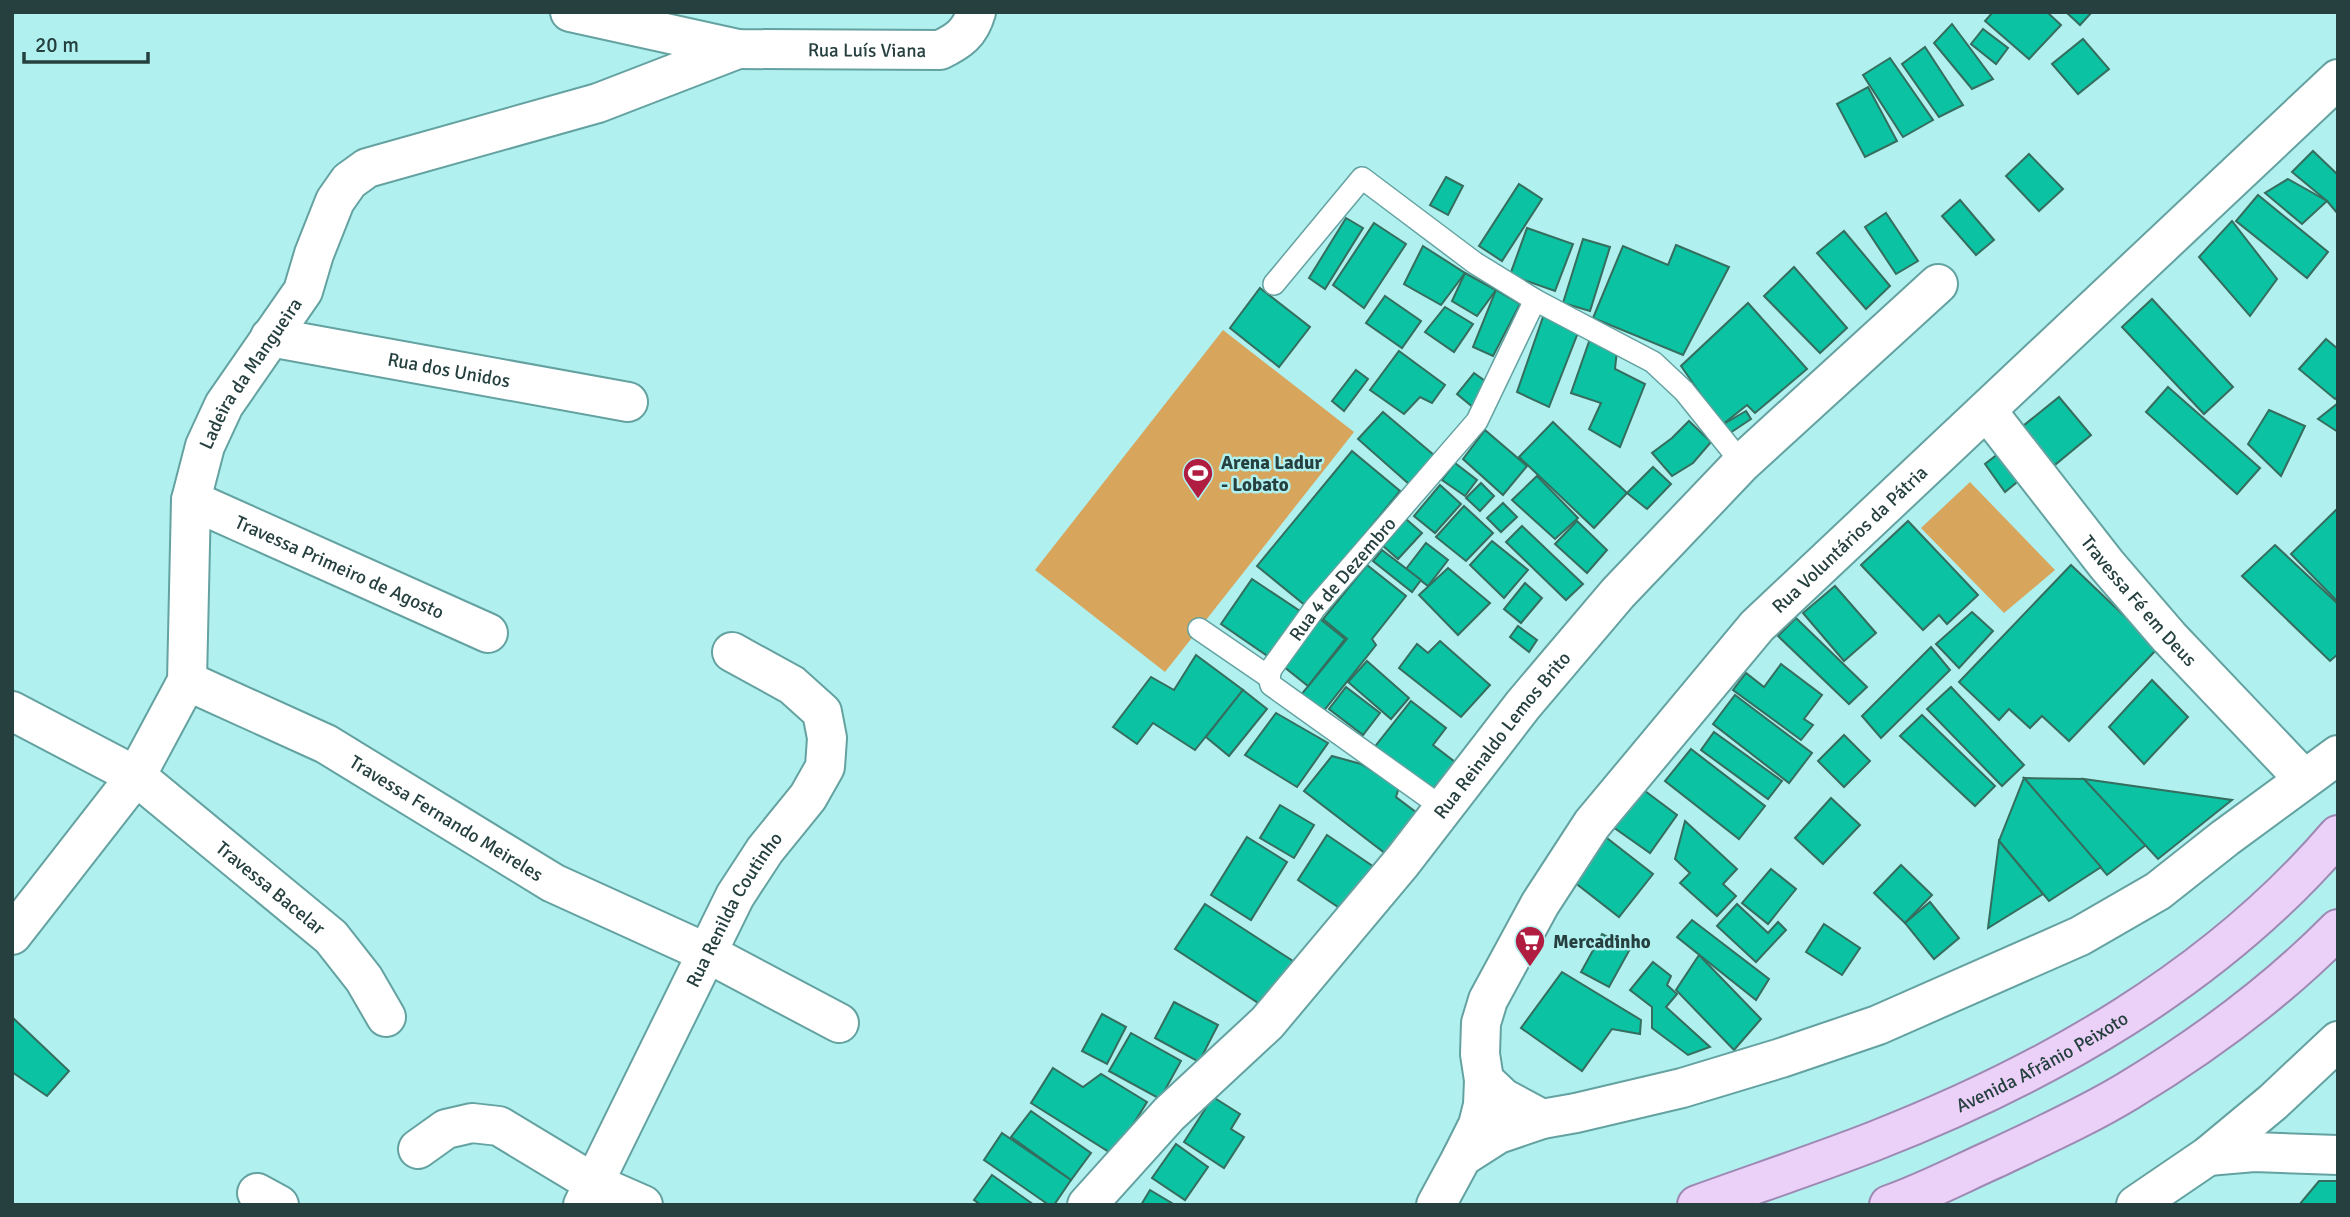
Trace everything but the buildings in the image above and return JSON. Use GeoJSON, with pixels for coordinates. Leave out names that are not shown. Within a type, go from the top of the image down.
{"type":"FeatureCollection","features":[{"type":"Feature","properties":{"kind":"main road","name":"Avenida Afrânio Peixoto"},"geometry":{"type":"LineString","coordinates":[[1697,1205],[1873,1142],[1988,1091],[2095,1036],[2170,987],[2248,927],[2338,835]]}},
{"type":"Feature","properties":{"kind":"main road"},"geometry":{"type":"LineString","coordinates":[[1889,1205],[2024,1145],[2127,1092],[2223,1029],[2311,957],[2338,929]]}},
{"type":"Feature","properties":{"kind":"street"},"geometry":{"type":"LineString","coordinates":[[570,12],[738,49]]}},
{"type":"Feature","properties":{"kind":"street","name":"Rua Luís Viana"},"geometry":{"type":"LineString","coordinates":[[738,49],[940,50],[959,40],[972,26],[976,12]]}},
{"type":"Feature","properties":{"kind":"street","name":"Ladeira da Mangueira"},"geometry":{"type":"LineString","coordinates":[[12,935],[25,895],[136,776],[187,681],[191,500],[205,446],[224,405],[303,291],[335,201],[349,181],[367,169],[598,103],[738,49]]}},
{"type":"Feature","properties":{"kind":"street","name":"Rua Voluntários da Pátria"},"geometry":{"type":"LineString","coordinates":[[1436,1205],[1478,1125],[1483,1105],[1484,1080],[1480,1054],[1481,1023],[1488,1000],[1540,904],[1592,824],[1757,626],[2338,79]]}},
{"type":"Feature","properties":{"kind":"street","name":"Rua Reinaldo Lemos Brito"},"geometry":{"type":"LineString","coordinates":[[1087,1205],[1169,1114],[1267,1023],[1402,862],[1523,705],[1618,593],[1742,463],[1938,284]]}},
{"type":"Feature","properties":{"kind":"street","name":"Rua dos Unidos"},"geometry":{"type":"LineString","coordinates":[[270,337],[628,402]]}},
{"type":"Feature","properties":{"kind":"street","name":"Travessa Fé em Deus"},"geometry":{"type":"LineString","coordinates":[[1987,411],[2107,565],[2160,627],[2304,779]]}},
{"type":"Feature","properties":{"kind":"street","name":"Travessa Primeiro de Agosto"},"geometry":{"type":"LineString","coordinates":[[191,500],[488,633]]}},
{"type":"Feature","properties":{"kind":"street","name":"Rua Renilda Coutinho"},"geometry":{"type":"LineString","coordinates":[[589,1194],[735,897],[765,850],[814,787],[825,767],[827,738],[822,712],[792,685],[732,652]]}},
{"type":"Feature","properties":{"kind":"street","name":"Travessa Fernando Meireles"},"geometry":{"type":"LineString","coordinates":[[187,681],[326,744],[553,883],[707,953],[839,1023]]}},
{"type":"Feature","properties":{"kind":"street","name":"Travessa Bacelar"},"geometry":{"type":"LineString","coordinates":[[12,711],[136,776],[331,937],[364,979],[386,1017]]}},
{"type":"Feature","properties":{"kind":"street"},"geometry":{"type":"LineString","coordinates":[[1462,1157],[1497,1134],[1542,1119],[1576,1114],[1682,1088],[1878,1025],[2080,936],[2158,891],[2338,755]]}},
{"type":"Feature","properties":{"kind":"street"},"geometry":{"type":"LineString","coordinates":[[2136,1205],[2208,1156],[2273,1102],[2338,1041]]}},
{"type":"Feature","properties":{"kind":"street"},"geometry":{"type":"LineString","coordinates":[[1484,1080],[1503,1098],[1542,1119]]}},
{"type":"Feature","properties":{"kind":"street"},"geometry":{"type":"LineString","coordinates":[[418,1149],[446,1129],[472,1123],[499,1126],[589,1194],[643,1205]]}},
{"type":"Feature","properties":{"kind":"street"},"geometry":{"type":"LineString","coordinates":[[2208,1156],[2267,1152],[2338,1155]]}},
{"type":"Feature","properties":{"kind":"lane"},"geometry":{"type":"LineString","coordinates":[[1274,284],[1362,178],[1475,263],[1535,300],[1653,362],[1684,391],[1742,463]]}},
{"type":"Feature","properties":{"kind":"lane","name":"Rua 4 de Dezembro"},"geometry":{"type":"LineString","coordinates":[[1269,677],[1315,608],[1477,421],[1535,300]]}},
{"type":"Feature","properties":{"kind":"lane"},"geometry":{"type":"LineString","coordinates":[[1199,629],[1269,677],[1271,685],[1443,808]]}},
{"type":"Feature","properties":{"kind":"shaded area","name":"Arena Ladur - Lobato"},"geometry":{"type":"Polygon","coordinates":[[[1223,330],[1354,432],[1165,672],[1035,570],[1223,330]]]}},
{"type":"Feature","properties":{"kind":"shaded area"},"geometry":{"type":"Polygon","coordinates":[[[1970,482],[2055,570],[2004,613],[1921,528],[1970,482]]]}},
{"type":"Feature","properties":{"kind":"place","name":"Arena Ladur - Lobato"},"geometry":{"type":"Point","coordinates":[1198,500]}},
{"type":"Feature","properties":{"kind":"place","name":"Mercadinho"},"geometry":{"type":"Point","coordinates":[1530,968]}}]}
